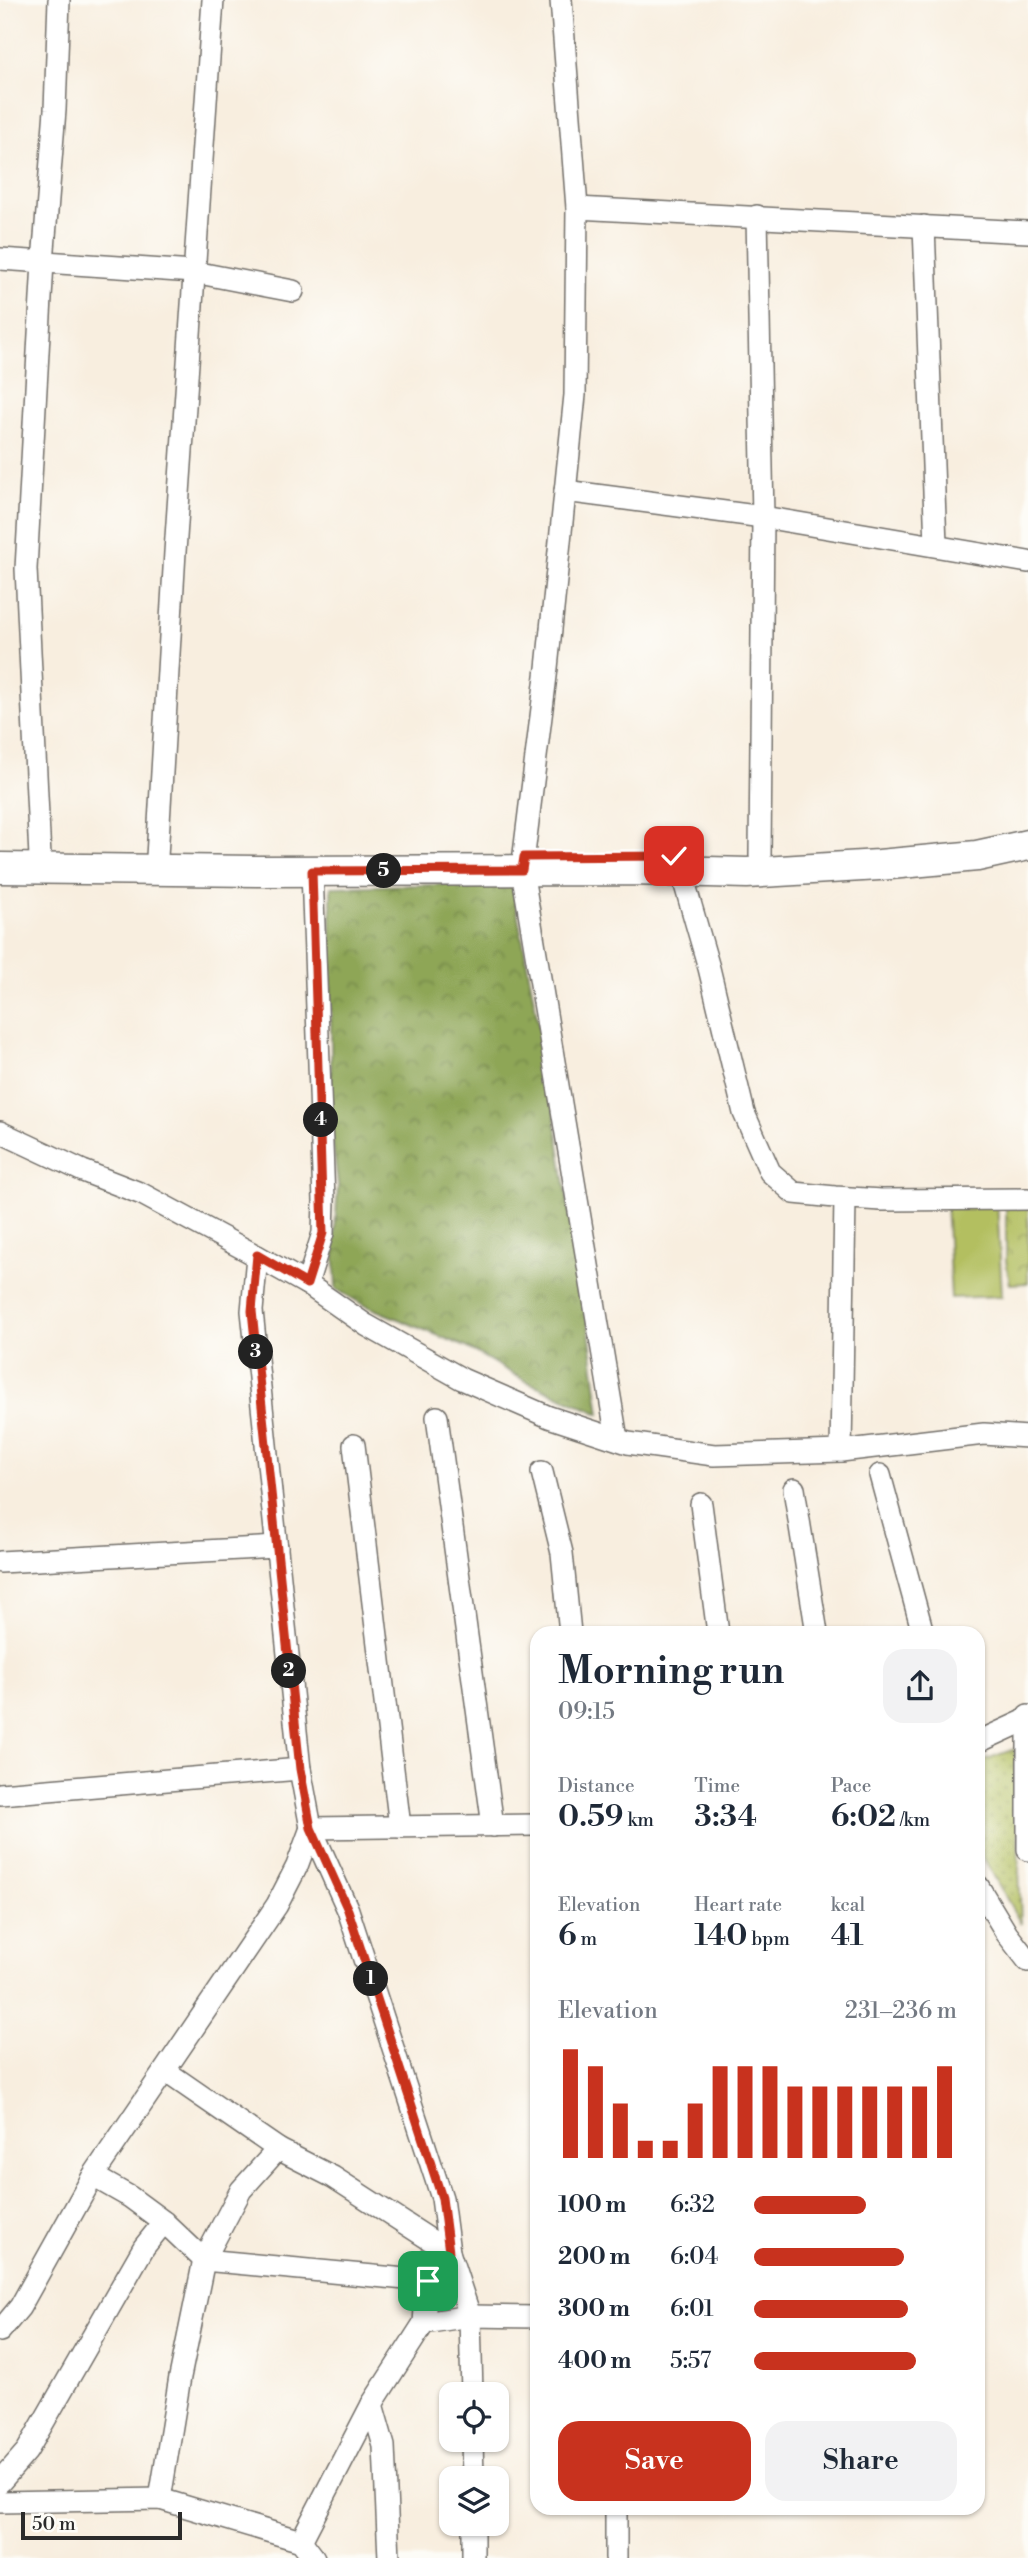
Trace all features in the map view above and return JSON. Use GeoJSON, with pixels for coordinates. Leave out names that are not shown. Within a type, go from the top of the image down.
{"type":"FeatureCollection","features":[{"type":"Feature","properties":{"kind":"main road"},"geometry":{"type":"LineString","coordinates":[[0,868],[312,871],[760,856],[908,847],[1028,829]]}},
{"type":"Feature","properties":{"kind":"main road"},"geometry":{"type":"LineString","coordinates":[[0,856],[523,863],[747,873],[977,856],[1028,845]]}},
{"type":"Feature","properties":{"kind":"street"},"geometry":{"type":"LineString","coordinates":[[40,857],[26,569],[43,262],[55,110],[59,0]]}},
{"type":"Feature","properties":{"kind":"street"},"geometry":{"type":"LineString","coordinates":[[157,857],[213,0]]}},
{"type":"Feature","properties":{"kind":"street"},"geometry":{"type":"LineString","coordinates":[[561,0],[577,208],[575,395],[523,863],[617,1439]]}},
{"type":"Feature","properties":{"kind":"street"},"geometry":{"type":"LineString","coordinates":[[577,208],[1028,232]]}},
{"type":"Feature","properties":{"kind":"street"},"geometry":{"type":"LineString","coordinates":[[757,216],[763,517],[760,856]]}},
{"type":"Feature","properties":{"kind":"street"},"geometry":{"type":"LineString","coordinates":[[924,226],[936,545]]}},
{"type":"Feature","properties":{"kind":"street"},"geometry":{"type":"LineString","coordinates":[[0,259],[194,272],[293,291]]}},
{"type":"Feature","properties":{"kind":"street"},"geometry":{"type":"LineString","coordinates":[[565,491],[763,517],[1028,562]]}},
{"type":"Feature","properties":{"kind":"street"},"geometry":{"type":"LineString","coordinates":[[307,1284],[323,1233],[324,1201],[312,871]]}},
{"type":"Feature","properties":{"kind":"street"},"geometry":{"type":"LineString","coordinates":[[681,871],[709,968],[744,1113],[769,1172],[794,1193],[881,1200],[1028,1199]]}},
{"type":"Feature","properties":{"kind":"street"},"geometry":{"type":"LineString","coordinates":[[0,1132],[83,1171],[142,1194],[257,1255],[307,1284],[366,1325],[462,1378],[549,1417],[617,1439],[714,1455],[841,1451],[984,1434],[1028,1437]]}},
{"type":"Feature","properties":{"kind":"street"},"geometry":{"type":"LineString","coordinates":[[841,1451],[845,1198]]}},
{"type":"Feature","properties":{"kind":"street"},"geometry":{"type":"LineString","coordinates":[[257,1255],[252,1311],[300,1769],[311,1828],[327,1859],[357,1936],[442,2198],[449,2252],[470,2316],[472,2382]]}},
{"type":"Feature","properties":{"kind":"street"},"geometry":{"type":"LineString","coordinates":[[437,1416],[492,1826]]}},
{"type":"Feature","properties":{"kind":"street"},"geometry":{"type":"LineString","coordinates":[[354,1446],[400,1827]]}},
{"type":"Feature","properties":{"kind":"street"},"geometry":{"type":"LineString","coordinates":[[542,1472],[562,1553],[569,1626]]}},
{"type":"Feature","properties":{"kind":"street"},"geometry":{"type":"LineString","coordinates":[[880,1475],[921,1626]]}},
{"type":"Feature","properties":{"kind":"street"},"geometry":{"type":"LineString","coordinates":[[794,1489],[816,1626]]}},
{"type":"Feature","properties":{"kind":"street"},"geometry":{"type":"LineString","coordinates":[[701,1504],[718,1626]]}},
{"type":"Feature","properties":{"kind":"street"},"geometry":{"type":"LineString","coordinates":[[0,1562],[277,1547]]}},
{"type":"Feature","properties":{"kind":"street"},"geometry":{"type":"LineString","coordinates":[[985,1739],[1028,1718],[1028,1850]]}},
{"type":"Feature","properties":{"kind":"street"},"geometry":{"type":"LineString","coordinates":[[0,1794],[300,1769]]}},
{"type":"Feature","properties":{"kind":"street"},"geometry":{"type":"LineString","coordinates":[[311,1828],[530,1825]]}},
{"type":"Feature","properties":{"kind":"street"},"geometry":{"type":"LineString","coordinates":[[0,2331],[20,2307],[93,2176],[278,1905],[297,1867],[311,1828]]}},
{"type":"Feature","properties":{"kind":"street"},"geometry":{"type":"LineString","coordinates":[[985,1898],[1007,1934],[1028,1961]]}},
{"type":"Feature","properties":{"kind":"street"},"geometry":{"type":"LineString","coordinates":[[165,2071],[278,2149],[333,2177],[449,2252]]}},
{"type":"Feature","properties":{"kind":"street"},"geometry":{"type":"LineString","coordinates":[[160,2499],[180,2377],[204,2260],[241,2190],[278,2149]]}},
{"type":"Feature","properties":{"kind":"street"},"geometry":{"type":"LineString","coordinates":[[93,2176],[130,2197],[164,2222],[204,2260],[428,2281]]}},
{"type":"Feature","properties":{"kind":"street"},"geometry":{"type":"LineString","coordinates":[[0,2482],[27,2451],[144,2248],[164,2222]]}},
{"type":"Feature","properties":{"kind":"street"},"geometry":{"type":"LineString","coordinates":[[300,2541],[372,2404],[424,2323],[428,2281],[449,2252]]}},
{"type":"Feature","properties":{"kind":"street"},"geometry":{"type":"LineString","coordinates":[[424,2323],[470,2316],[530,2317]]}},
{"type":"Feature","properties":{"kind":"street"},"geometry":{"type":"LineString","coordinates":[[372,2404],[384,2446],[389,2558]]}},
{"type":"Feature","properties":{"kind":"street"},"geometry":{"type":"LineString","coordinates":[[0,2502],[160,2499],[300,2541],[314,2558]]}},
{"type":"Feature","properties":{"kind":"street"},"geometry":{"type":"LineString","coordinates":[[616,2515],[616,2558]]}},
{"type":"Feature","properties":{"kind":"street"},"geometry":{"type":"LineString","coordinates":[[473,2536],[473,2558]]}},
{"type":"Feature","properties":{"kind":"green space"},"geometry":{"type":"Polygon","coordinates":[[[512,883],[552,1097],[586,1307],[600,1414],[524,1380],[466,1347],[364,1305],[336,1289],[334,1246],[338,1185],[331,1129],[331,887],[512,883]]]}},
{"type":"Feature","properties":{"kind":"green space"},"geometry":{"type":"Polygon","coordinates":[[[997,1200],[1002,1296],[951,1298],[946,1202],[997,1200]]]}},
{"type":"Feature","properties":{"kind":"green space"},"geometry":{"type":"Polygon","coordinates":[[[1006,1200],[1028,1200],[1028,1283],[1010,1284],[1006,1261],[1006,1200]]]}},
{"type":"Feature","properties":{"kind":"green space"},"geometry":{"type":"Polygon","coordinates":[[[1015,1749],[1021,1924],[985,1860],[985,1760],[1015,1749]]]}},
{"type":"Feature","properties":{"kind":"route"},"geometry":{"type":"LineString","coordinates":[[428,2281],[449,2252],[442,2198],[348,1910],[311,1828],[300,1769],[252,1311],[257,1255],[307,1284],[323,1233],[312,871],[522,870],[524,857],[674,856]]}}]}
